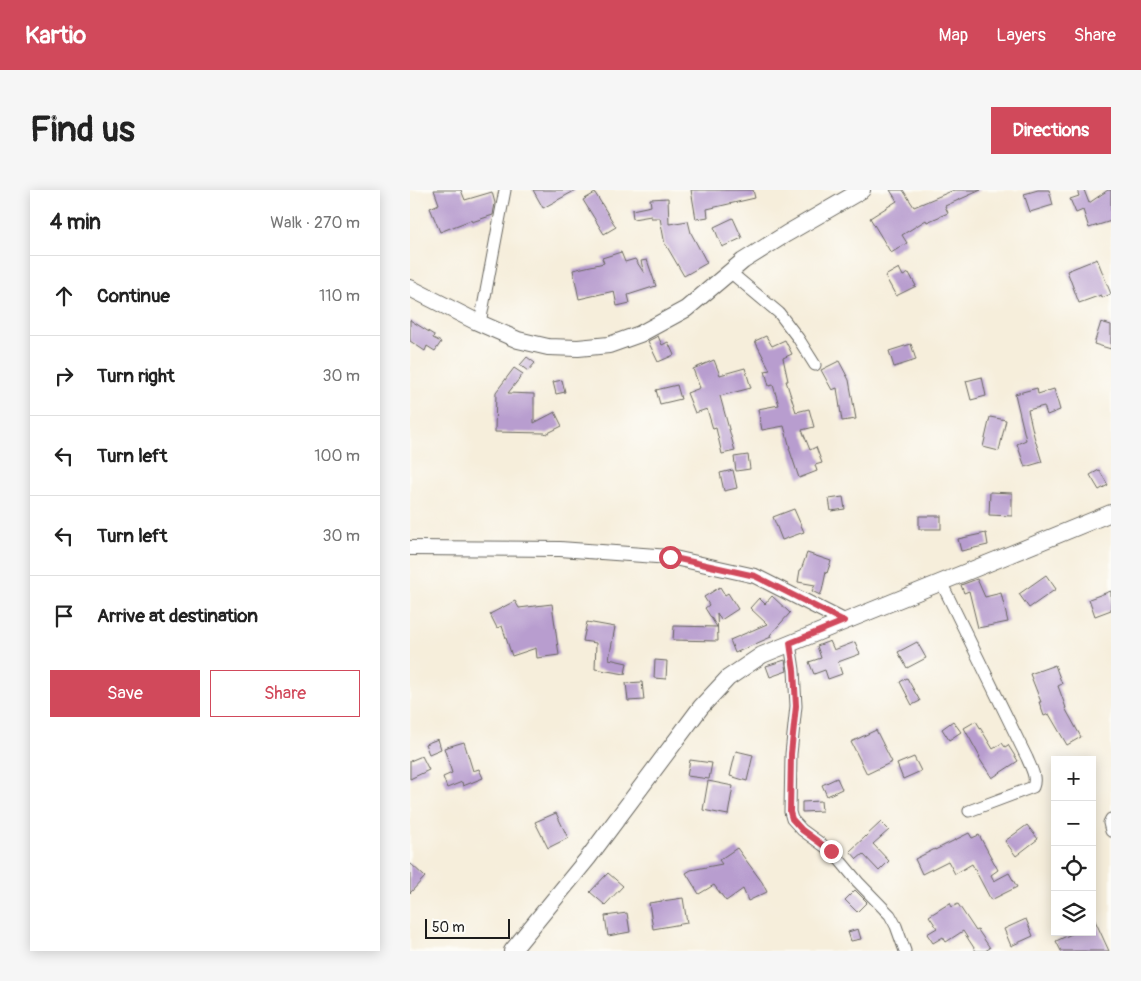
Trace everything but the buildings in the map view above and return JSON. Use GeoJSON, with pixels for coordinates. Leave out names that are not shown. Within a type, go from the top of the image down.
{"type":"FeatureCollection","features":[{"type":"Feature","properties":{"kind":"main road"},"geometry":{"type":"LineString","coordinates":[[410,288],[518,340],[548,347],[578,348],[609,345],[640,334],[686,309],[743,261],[862,190]]}},
{"type":"Feature","properties":{"kind":"main road"},"geometry":{"type":"LineString","coordinates":[[512,951],[588,858],[701,707],[728,678],[762,655],[1111,513]]}},
{"type":"Feature","properties":{"kind":"street"},"geometry":{"type":"LineString","coordinates":[[480,323],[506,190]]}},
{"type":"Feature","properties":{"kind":"street"},"geometry":{"type":"LineString","coordinates":[[730,272],[779,314],[798,338],[814,365]]}},
{"type":"Feature","properties":{"kind":"street"},"geometry":{"type":"LineString","coordinates":[[410,548],[560,549],[670,557],[755,576],[844,621]]}},
{"type":"Feature","properties":{"kind":"street"},"geometry":{"type":"LineString","coordinates":[[941,582],[1027,758],[1035,781],[1033,787],[969,811]]}},
{"type":"Feature","properties":{"kind":"street"},"geometry":{"type":"LineString","coordinates":[[790,643],[796,706],[791,754],[790,812],[792,819],[802,830],[831,851],[890,914],[905,951]]}},
{"type":"Feature","properties":{"kind":"street"},"geometry":{"type":"LineString","coordinates":[[1111,819],[1109,823],[1111,831]]}},
{"type":"Feature","properties":{"kind":"route"},"geometry":{"type":"LineString","coordinates":[[670,557],[755,576],[844,621],[790,643],[796,706],[791,754],[790,812],[792,819],[802,830],[831,851]]}}]}
